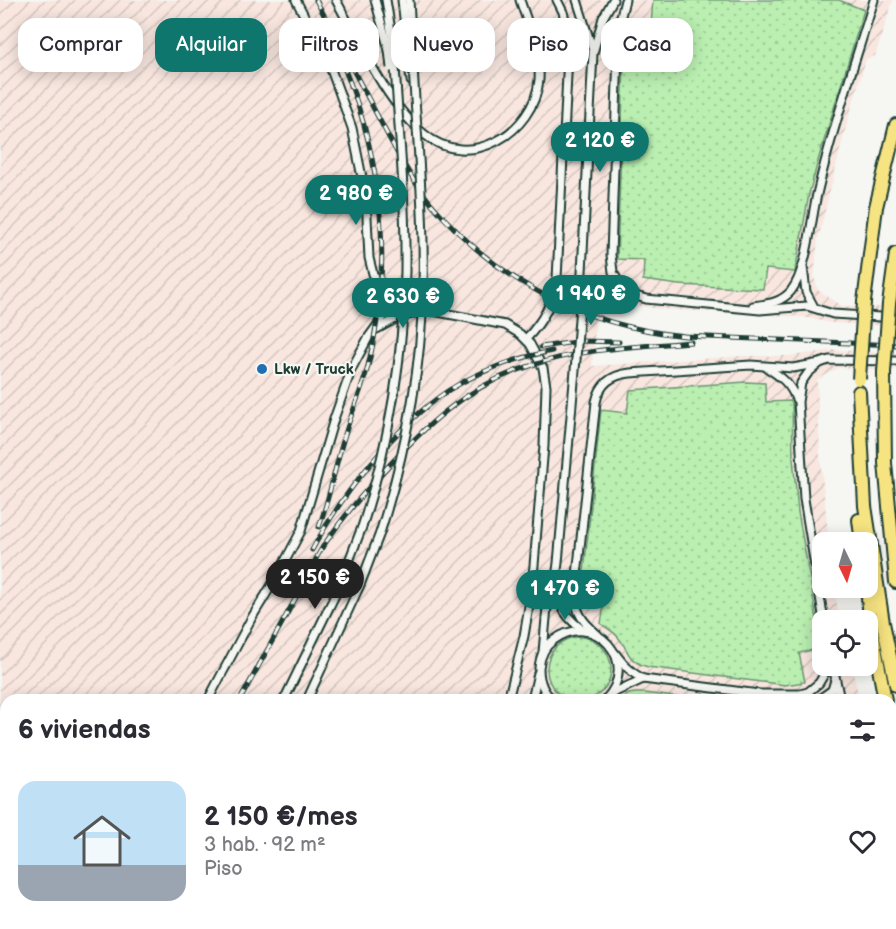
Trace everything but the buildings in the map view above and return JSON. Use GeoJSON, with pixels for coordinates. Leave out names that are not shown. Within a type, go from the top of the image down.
{"type":"FeatureCollection","features":[{"type":"Feature","properties":{"kind":"highway"},"geometry":{"type":"LineString","coordinates":[[861,532],[857,451],[864,302],[876,207],[896,125]]}},
{"type":"Feature","properties":{"kind":"highway"},"geometry":{"type":"LineString","coordinates":[[896,254],[889,304],[884,372],[885,463],[896,582]]}},
{"type":"Feature","properties":{"kind":"highway"},"geometry":{"type":"LineString","coordinates":[[859,386],[865,506],[883,623],[896,685]]}},
{"type":"Feature","properties":{"kind":"highway"},"geometry":{"type":"LineString","coordinates":[[868,598],[884,694]]}},
{"type":"Feature","properties":{"kind":"street"},"geometry":{"type":"LineString","coordinates":[[296,0],[328,61],[352,128],[366,196],[371,268],[376,281],[384,292],[398,303],[426,311],[497,322],[513,329],[526,339],[537,354],[545,377],[541,500],[529,612],[509,694]]}},
{"type":"Feature","properties":{"kind":"street"},"geometry":{"type":"LineString","coordinates":[[336,0],[371,64],[408,118],[433,141],[461,149],[481,147],[500,141],[524,120],[534,101],[538,82],[538,64],[520,0]]}},
{"type":"Feature","properties":{"kind":"street"},"geometry":{"type":"LineString","coordinates":[[375,0],[391,46]]}},
{"type":"Feature","properties":{"kind":"street"},"geometry":{"type":"LineString","coordinates":[[386,0],[391,41]]}},
{"type":"Feature","properties":{"kind":"street"},"geometry":{"type":"LineString","coordinates":[[402,0],[405,18]]}},
{"type":"Feature","properties":{"kind":"street"},"geometry":{"type":"LineString","coordinates":[[409,0],[409,18]]}},
{"type":"Feature","properties":{"kind":"street"},"geometry":{"type":"LineString","coordinates":[[526,339],[549,309],[557,279],[569,34],[557,0]]}},
{"type":"Feature","properties":{"kind":"street"},"geometry":{"type":"LineString","coordinates":[[577,0],[593,53]]}},
{"type":"Feature","properties":{"kind":"street"},"geometry":{"type":"LineString","coordinates":[[533,694],[543,652],[548,607],[555,585],[581,291],[593,53],[603,18],[613,0]]}},
{"type":"Feature","properties":{"kind":"street"},"geometry":{"type":"LineString","coordinates":[[626,0],[619,32],[611,255],[613,272],[622,288],[636,296],[683,303],[766,310],[800,306],[814,307],[833,314],[896,318]]}},
{"type":"Feature","properties":{"kind":"street"},"geometry":{"type":"LineString","coordinates":[[746,307],[770,304],[786,296],[795,285],[803,266],[818,190],[830,145],[874,1]]}},
{"type":"Feature","properties":{"kind":"street"},"geometry":{"type":"LineString","coordinates":[[287,694],[329,609],[362,527],[387,439],[395,396],[402,334],[405,246],[394,72]]}},
{"type":"Feature","properties":{"kind":"street"},"geometry":{"type":"LineString","coordinates":[[310,694],[360,585],[380,532],[394,485],[409,419],[421,325],[423,261],[412,72]]}},
{"type":"Feature","properties":{"kind":"street"},"geometry":{"type":"LineString","coordinates":[[803,266],[807,292],[814,307]]}},
{"type":"Feature","properties":{"kind":"street"},"geometry":{"type":"LineString","coordinates":[[211,694],[301,531],[343,393],[361,349],[387,308],[384,292]]}},
{"type":"Feature","properties":{"kind":"street"},"geometry":{"type":"LineString","coordinates":[[375,330],[401,316],[426,311]]}},
{"type":"Feature","properties":{"kind":"street"},"geometry":{"type":"LineString","coordinates":[[824,676],[808,692],[800,694],[759,694],[644,679],[632,673],[608,643],[580,617],[576,610],[575,593],[594,414],[599,392],[606,382],[620,374],[764,365],[786,368],[839,359],[895,361]]}},
{"type":"Feature","properties":{"kind":"street"},"geometry":{"type":"LineString","coordinates":[[820,363],[808,373],[801,383],[798,402],[804,499],[822,610]]}},
{"type":"Feature","properties":{"kind":"street"},"geometry":{"type":"LineString","coordinates":[[764,365],[782,376],[798,402]]}},
{"type":"Feature","properties":{"kind":"street"},"geometry":{"type":"LineString","coordinates":[[555,585],[558,600],[567,618],[586,631],[598,635]]}},
{"type":"Feature","properties":{"kind":"street"},"geometry":{"type":"LineString","coordinates":[[543,652],[561,635],[573,631],[586,631]]}},
{"type":"Feature","properties":{"kind":"street"},"geometry":{"type":"LineString","coordinates":[[612,693],[619,673],[615,653]]}},
{"type":"Feature","properties":{"kind":"street"},"geometry":{"type":"LineString","coordinates":[[539,664],[542,687],[548,694]]}},
{"type":"Feature","properties":{"kind":"street"},"geometry":{"type":"LineString","coordinates":[[826,694],[832,690],[836,678]]}},
{"type":"Feature","properties":{"kind":"street"},"geometry":{"type":"LineString","coordinates":[[836,678],[839,694]]}},
{"type":"Feature","properties":{"kind":"street"},"geometry":{"type":"LineString","coordinates":[[612,693],[628,684],[644,679]]}},
{"type":"Feature","properties":{"kind":"shaded area"},"geometry":{"type":"Polygon","coordinates":[[[0,0],[893,0],[875,56],[866,59],[845,130],[818,239],[814,277],[818,290],[842,306],[896,308],[896,326],[832,323],[803,317],[660,309],[639,306],[598,292],[592,366],[744,356],[790,356],[835,350],[896,353],[896,370],[838,368],[817,380],[820,456],[828,532],[812,532],[812,598],[836,598],[838,610],[812,610],[812,676],[854,676],[858,694],[0,694],[0,0]]]}},
{"type":"Feature","properties":{"kind":"green space"},"geometry":{"type":"Polygon","coordinates":[[[653,0],[839,0],[864,10],[809,194],[795,272],[766,269],[763,289],[679,285],[643,280],[644,260],[617,259],[624,72],[693,72],[693,18],[652,18],[653,0]]]}},
{"type":"Feature","properties":{"kind":"green space"},"geometry":{"type":"Polygon","coordinates":[[[746,382],[765,383],[766,402],[792,401],[793,458],[798,512],[815,610],[812,610],[812,650],[799,653],[805,682],[785,685],[648,667],[632,659],[616,635],[601,624],[607,584],[583,581],[601,410],[627,413],[630,390],[746,382]]]}},
{"type":"Feature","properties":{"kind":"green space"},"geometry":{"type":"Polygon","coordinates":[[[579,637],[597,643],[605,651],[610,663],[608,681],[598,694],[560,694],[553,687],[547,669],[553,651],[561,643],[579,637]]]}},
{"type":"Feature","properties":{"kind":"railway"},"geometry":{"type":"LineString","coordinates":[[316,0],[394,147],[422,192],[456,230],[483,255],[544,295],[611,322],[647,331],[685,336],[896,345]]}},
{"type":"Feature","properties":{"kind":"railway"},"geometry":{"type":"LineString","coordinates":[[319,527],[346,431],[367,370],[380,294],[382,256],[376,180],[369,143],[346,72]]}},
{"type":"Feature","properties":{"kind":"railway"},"geometry":{"type":"LineString","coordinates":[[541,347],[582,341],[619,342]]}},
{"type":"Feature","properties":{"kind":"railway"},"geometry":{"type":"LineString","coordinates":[[243,694],[329,538],[381,474],[448,410],[466,396],[507,374],[550,360],[610,349],[691,342]]}},
{"type":"Feature","properties":{"kind":"railway"},"geometry":{"type":"LineString","coordinates":[[312,550],[324,528],[372,462],[390,441],[429,405],[449,390],[486,371],[525,357],[552,351]]}},
{"type":"Feature","properties":{"kind":"place","name":"Lkw / Truck"},"geometry":{"type":"Point","coordinates":[262,369]}}]}
